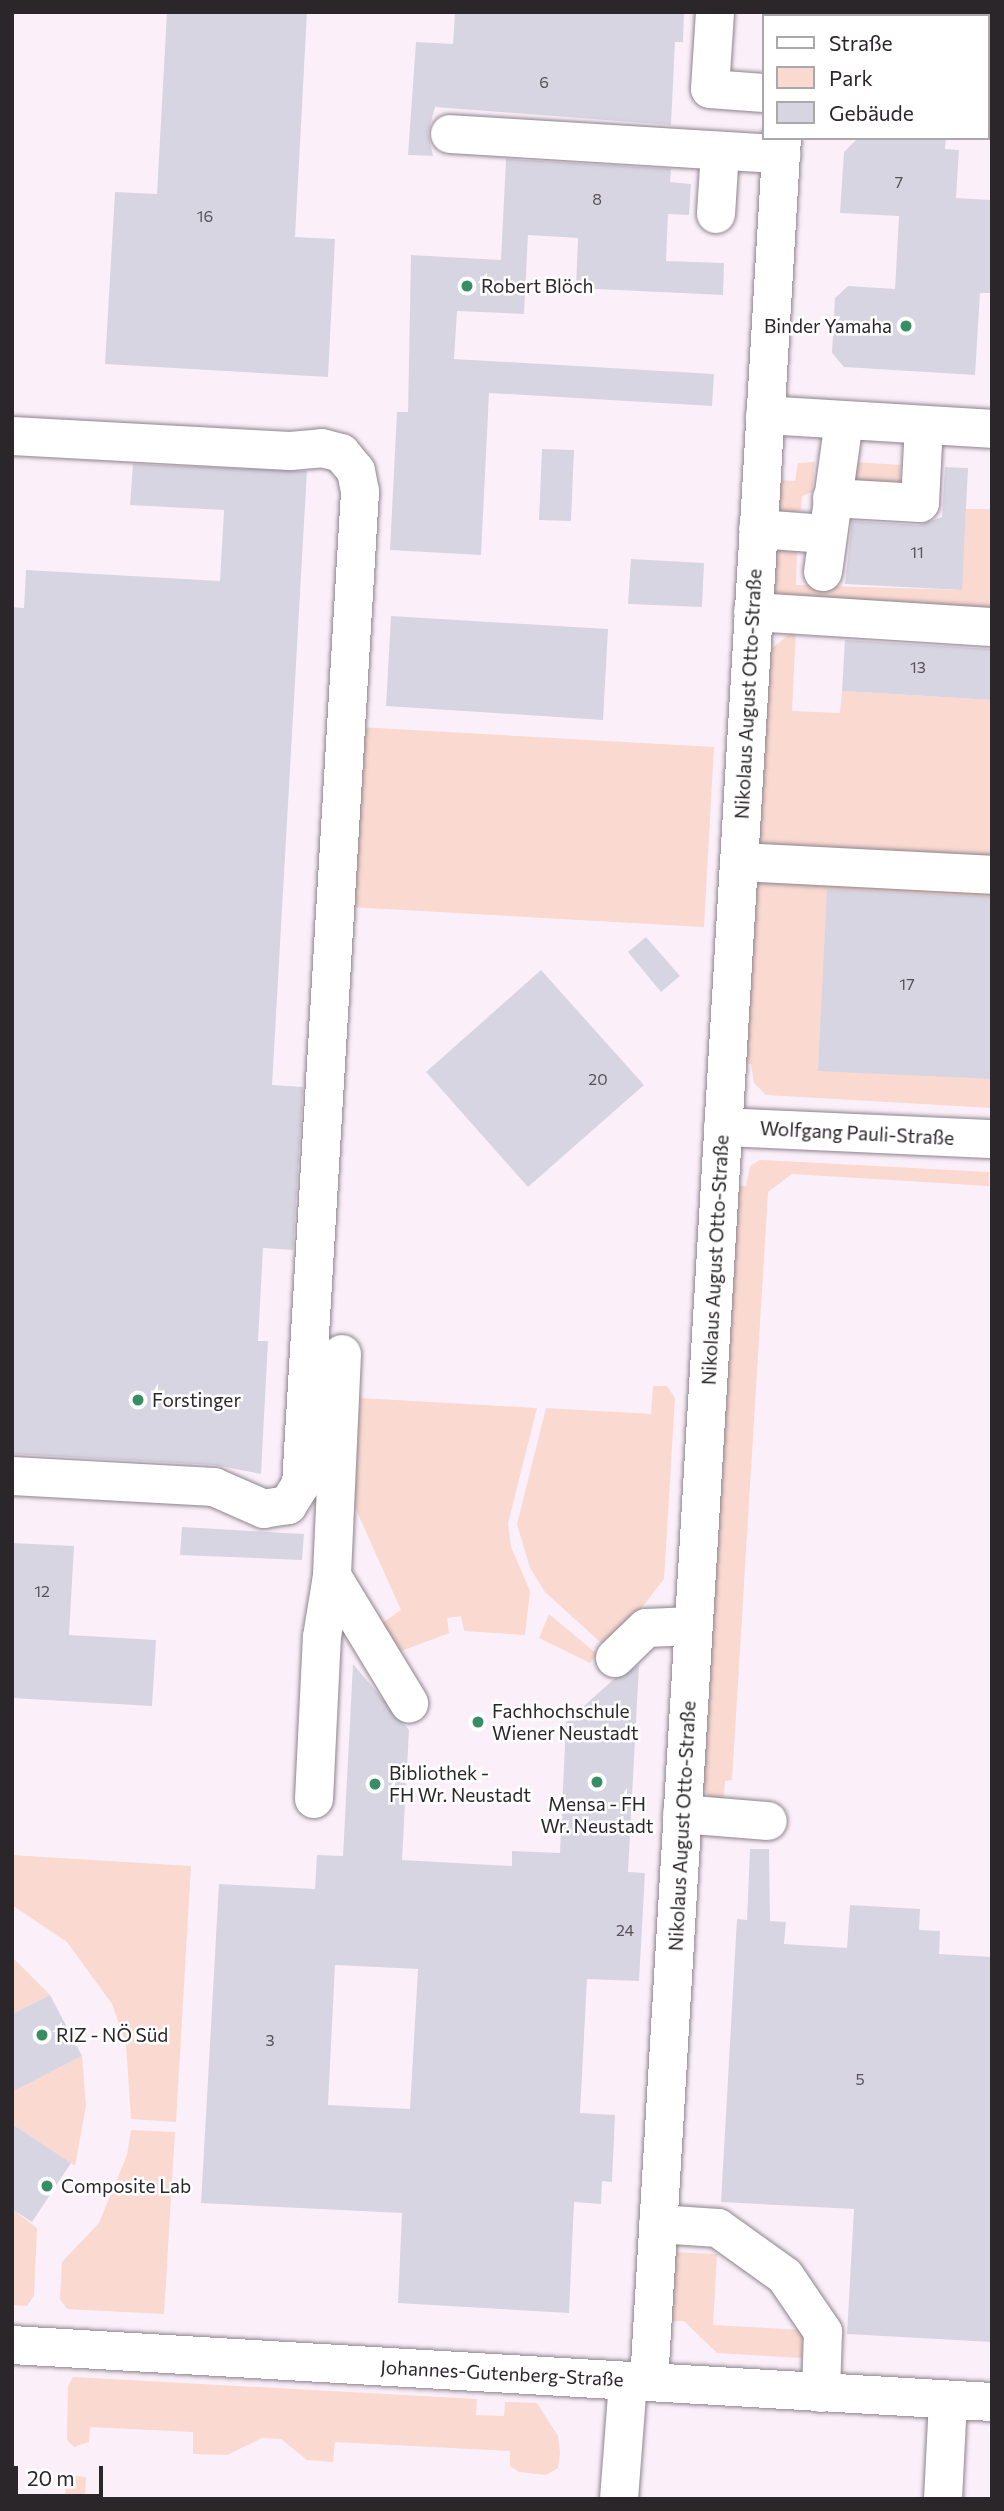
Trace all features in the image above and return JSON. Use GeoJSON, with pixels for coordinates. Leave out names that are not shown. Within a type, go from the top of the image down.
{"type":"FeatureCollection","features":[{"type":"Feature","properties":{"kind":"street"},"geometry":{"type":"LineString","coordinates":[[715,12],[710,89],[762,93]]}},
{"type":"Feature","properties":{"kind":"street"},"geometry":{"type":"LineString","coordinates":[[450,134],[720,151],[782,146]]}},
{"type":"Feature","properties":{"kind":"street","name":"Nikolaus August Otto-Straße"},"geometry":{"type":"LineString","coordinates":[[620,2499],[639,2381],[658,2224],[782,146]]}},
{"type":"Feature","properties":{"kind":"street"},"geometry":{"type":"LineString","coordinates":[[716,214],[720,151]]}},
{"type":"Feature","properties":{"kind":"street"},"geometry":{"type":"LineString","coordinates":[[765,415],[992,429]]}},
{"type":"Feature","properties":{"kind":"street"},"geometry":{"type":"LineString","coordinates":[[823,572],[844,420]]}},
{"type":"Feature","properties":{"kind":"street"},"geometry":{"type":"LineString","coordinates":[[758,529],[920,503],[925,425]]}},
{"type":"Feature","properties":{"kind":"street"},"geometry":{"type":"LineString","coordinates":[[12,436],[289,451],[322,448],[341,453],[356,471],[360,492],[302,1484],[288,1505],[264,1509],[214,1488],[12,1476]]}},
{"type":"Feature","properties":{"kind":"street"},"geometry":{"type":"LineString","coordinates":[[753,612],[992,626]]}},
{"type":"Feature","properties":{"kind":"street"},"geometry":{"type":"LineString","coordinates":[[739,862],[992,875]]}},
{"type":"Feature","properties":{"kind":"street","name":"Wolfgang Pauli-Straße"},"geometry":{"type":"LineString","coordinates":[[723,1127],[992,1139]]}},
{"type":"Feature","properties":{"kind":"street"},"geometry":{"type":"LineString","coordinates":[[314,1799],[322,1637],[332,1576],[342,1354]]}},
{"type":"Feature","properties":{"kind":"street"},"geometry":{"type":"LineString","coordinates":[[332,1576],[409,1703]]}},
{"type":"Feature","properties":{"kind":"street"},"geometry":{"type":"LineString","coordinates":[[615,1658],[646,1628],[693,1626]]}},
{"type":"Feature","properties":{"kind":"street"},"geometry":{"type":"LineString","coordinates":[[682,1824],[768,1830]]}},
{"type":"Feature","properties":{"kind":"street"},"geometry":{"type":"LineString","coordinates":[[658,2224],[718,2228],[785,2276],[823,2332],[821,2393]]}},
{"type":"Feature","properties":{"kind":"street","name":"Johannes-Gutenberg-Straße"},"geometry":{"type":"LineString","coordinates":[[12,2345],[992,2402]]}},
{"type":"Feature","properties":{"kind":"street"},"geometry":{"type":"LineString","coordinates":[[943,2499],[948,2400]]}},
{"type":"Feature","properties":{"kind":"green space"},"geometry":{"type":"Polygon","coordinates":[[[815,462],[812,492],[802,496],[801,510],[779,519],[780,480],[795,481],[798,463],[815,462]]]}},
{"type":"Feature","properties":{"kind":"green space"},"geometry":{"type":"Polygon","coordinates":[[[854,462],[901,465],[899,488],[853,485],[854,462]]]}},
{"type":"Feature","properties":{"kind":"green space"},"geometry":{"type":"Polygon","coordinates":[[[992,475],[992,612],[773,605],[776,541],[797,552],[796,585],[961,590],[966,509],[990,509],[992,475]]]}},
{"type":"Feature","properties":{"kind":"green space"},"geometry":{"type":"Polygon","coordinates":[[[796,629],[792,711],[840,713],[842,691],[992,700],[992,1108],[766,1095],[754,1083],[751,1064],[745,1063],[771,649],[796,629]]]}},
{"type":"Feature","properties":{"kind":"green space"},"geometry":{"type":"Polygon","coordinates":[[[359,727],[714,747],[704,927],[349,907],[359,727]]]}},
{"type":"Feature","properties":{"kind":"green space"},"geometry":{"type":"Polygon","coordinates":[[[760,1160],[989,1172],[989,1186],[792,1174],[768,1192],[732,1780],[725,1781],[723,1805],[714,1804],[702,1786],[738,1186],[746,1186],[750,1166],[760,1160]]]}},
{"type":"Feature","properties":{"kind":"green space"},"geometry":{"type":"Polygon","coordinates":[[[653,1386],[667,1386],[675,1398],[664,1579],[609,1650],[545,1592],[530,1568],[517,1524],[546,1408],[651,1414],[653,1386]]]}},
{"type":"Feature","properties":{"kind":"green space"},"geometry":{"type":"Polygon","coordinates":[[[360,1398],[537,1408],[508,1523],[511,1547],[530,1591],[525,1635],[464,1631],[461,1616],[447,1618],[449,1633],[396,1653],[381,1624],[401,1610],[353,1503],[360,1398]]]}},
{"type":"Feature","properties":{"kind":"green space"},"geometry":{"type":"Polygon","coordinates":[[[549,1614],[597,1654],[590,1663],[539,1638],[549,1614]]]}},
{"type":"Feature","properties":{"kind":"green space"},"geometry":{"type":"Polygon","coordinates":[[[12,1855],[191,1866],[176,2122],[131,2119],[126,2044],[112,2004],[67,1942],[12,1905],[12,1855]]]}},
{"type":"Feature","properties":{"kind":"green space"},"geometry":{"type":"Polygon","coordinates":[[[12,1957],[50,1995],[12,2014],[12,1957]]]}},
{"type":"Feature","properties":{"kind":"green space"},"geometry":{"type":"Polygon","coordinates":[[[82,2056],[86,2106],[75,2166],[12,2124],[12,2092],[82,2056]]]}},
{"type":"Feature","properties":{"kind":"green space"},"geometry":{"type":"Polygon","coordinates":[[[131,2130],[175,2132],[164,2314],[67,2309],[60,2299],[62,2262],[99,2223],[127,2155],[131,2130]]]}},
{"type":"Feature","properties":{"kind":"green space"},"geometry":{"type":"Polygon","coordinates":[[[12,2209],[37,2228],[34,2296],[27,2306],[12,2305],[12,2209]]]}},
{"type":"Feature","properties":{"kind":"green space"},"geometry":{"type":"Polygon","coordinates":[[[674,2252],[717,2254],[713,2325],[803,2330],[802,2358],[717,2353],[684,2321],[670,2321],[674,2252]]]}},
{"type":"Feature","properties":{"kind":"green space"},"geometry":{"type":"Polygon","coordinates":[[[73,2377],[477,2399],[476,2415],[504,2416],[505,2402],[537,2403],[558,2436],[558,2468],[546,2475],[519,2472],[510,2466],[510,2451],[335,2442],[333,2462],[307,2460],[281,2439],[262,2438],[227,2455],[193,2454],[193,2432],[90,2427],[89,2442],[74,2447],[67,2440],[68,2386],[73,2377]]]}},
{"type":"Feature","properties":{"kind":"green space"},"geometry":{"type":"Polygon","coordinates":[[[66,2475],[86,2477],[85,2497],[105,2499],[65,2499],[66,2475]]]}},
{"type":"Feature","properties":{"kind":"building"},"geometry":{"type":"Polygon","coordinates":[[[167,12],[307,12],[295,237],[335,239],[328,377],[105,364],[115,192],[157,194],[167,12]]]}},
{"type":"Feature","properties":{"kind":"building"},"geometry":{"type":"Polygon","coordinates":[[[455,12],[684,12],[683,42],[675,42],[671,125],[435,107],[428,133],[433,156],[408,155],[416,42],[453,44],[455,12]]]}},
{"type":"Feature","properties":{"kind":"building"},"geometry":{"type":"Polygon","coordinates":[[[856,140],[946,140],[945,149],[959,150],[956,198],[990,200],[992,293],[980,293],[975,375],[844,367],[832,353],[835,298],[848,286],[895,289],[899,216],[840,213],[844,152],[856,140]]]}},
{"type":"Feature","properties":{"kind":"building"},"geometry":{"type":"Polygon","coordinates":[[[506,159],[671,169],[670,182],[691,184],[689,215],[668,214],[666,261],[724,263],[723,295],[576,288],[578,238],[528,235],[524,314],[457,311],[454,359],[714,374],[712,406],[489,393],[481,555],[390,550],[397,412],[408,412],[411,255],[501,260],[506,159]]]}},
{"type":"Feature","properties":{"kind":"building"},"geometry":{"type":"Polygon","coordinates":[[[542,449],[574,450],[571,521],[539,520],[542,449]]]}},
{"type":"Feature","properties":{"kind":"building"},"geometry":{"type":"Polygon","coordinates":[[[133,464],[307,471],[272,1085],[303,1087],[293,1250],[263,1248],[258,1341],[268,1341],[261,1474],[215,1465],[12,1454],[12,607],[24,608],[26,570],[220,581],[224,510],[130,505],[133,464]]]}},
{"type":"Feature","properties":{"kind":"building"},"geometry":{"type":"Polygon","coordinates":[[[945,467],[968,468],[962,590],[845,584],[852,521],[919,525],[942,517],[945,467]]]}},
{"type":"Feature","properties":{"kind":"building"},"geometry":{"type":"Polygon","coordinates":[[[631,559],[704,563],[702,607],[628,604],[631,559]]]}},
{"type":"Feature","properties":{"kind":"building"},"geometry":{"type":"Polygon","coordinates":[[[391,616],[608,629],[603,720],[386,706],[391,616]]]}},
{"type":"Feature","properties":{"kind":"building"},"geometry":{"type":"Polygon","coordinates":[[[845,640],[992,649],[992,700],[842,691],[845,640]]]}},
{"type":"Feature","properties":{"kind":"building"},"geometry":{"type":"Polygon","coordinates":[[[827,889],[992,897],[992,1079],[818,1071],[827,889]]]}},
{"type":"Feature","properties":{"kind":"building"},"geometry":{"type":"Polygon","coordinates":[[[646,937],[680,976],[661,992],[628,952],[646,937]]]}},
{"type":"Feature","properties":{"kind":"building"},"geometry":{"type":"Polygon","coordinates":[[[541,970],[644,1085],[528,1187],[426,1072],[541,970]]]}},
{"type":"Feature","properties":{"kind":"building"},"geometry":{"type":"Polygon","coordinates":[[[182,1527],[304,1534],[302,1560],[180,1555],[182,1527]]]}},
{"type":"Feature","properties":{"kind":"building"},"geometry":{"type":"Polygon","coordinates":[[[12,1543],[74,1546],[69,1635],[156,1640],[152,1706],[12,1698],[12,1543]]]}},
{"type":"Feature","properties":{"kind":"building","name":"Fachhochschule Wiener Neustadt"},"geometry":{"type":"Polygon","coordinates":[[[353,1664],[409,1730],[402,1860],[512,1866],[512,1851],[560,1853],[566,1722],[614,1679],[639,1665],[628,1872],[645,1873],[639,1981],[587,1979],[580,2113],[615,2115],[612,2182],[602,2181],[601,2204],[574,2202],[569,2313],[398,2303],[402,2213],[201,2203],[219,1884],[315,1889],[317,1855],[343,1856],[353,1664]],[[335,1965],[328,2105],[410,2109],[418,1969],[335,1965]]]}},
{"type":"Feature","properties":{"kind":"building"},"geometry":{"type":"Polygon","coordinates":[[[750,1849],[769,1849],[770,1921],[786,1922],[784,1944],[847,1948],[850,1905],[920,1909],[919,1930],[940,1931],[939,1954],[992,1957],[992,2342],[847,2334],[854,2209],[721,2202],[737,1919],[747,1920],[750,1849]]]}},
{"type":"Feature","properties":{"kind":"building","name":"RIZ - NÖ Süd"},"geometry":{"type":"Polygon","coordinates":[[[50,1995],[82,2056],[12,2092],[12,2014],[50,1995]]]}},
{"type":"Feature","properties":{"kind":"building"},"geometry":{"type":"Polygon","coordinates":[[[12,2124],[71,2163],[32,2222],[12,2209],[12,2124]]]}},
{"type":"Feature","properties":{"kind":"place","name":"Robert Blöch"},"geometry":{"type":"Point","coordinates":[467,286]}},
{"type":"Feature","properties":{"kind":"place","name":"Binder Yamaha"},"geometry":{"type":"Point","coordinates":[906,326]}},
{"type":"Feature","properties":{"kind":"place","name":"Forstinger"},"geometry":{"type":"Point","coordinates":[138,1400]}},
{"type":"Feature","properties":{"kind":"place","name":"Fachhochschule Wiener Neustadt"},"geometry":{"type":"Point","coordinates":[478,1722]}},
{"type":"Feature","properties":{"kind":"place","name":"Mensa - FH Wr. Neustadt"},"geometry":{"type":"Point","coordinates":[597,1782]}},
{"type":"Feature","properties":{"kind":"place","name":"Bibliothek - FH Wr. Neustadt"},"geometry":{"type":"Point","coordinates":[375,1784]}},
{"type":"Feature","properties":{"kind":"place","name":"RIZ - NÖ Süd"},"geometry":{"type":"Point","coordinates":[42,2035]}},
{"type":"Feature","properties":{"kind":"place","name":"Composite Lab"},"geometry":{"type":"Point","coordinates":[47,2186]}}]}
